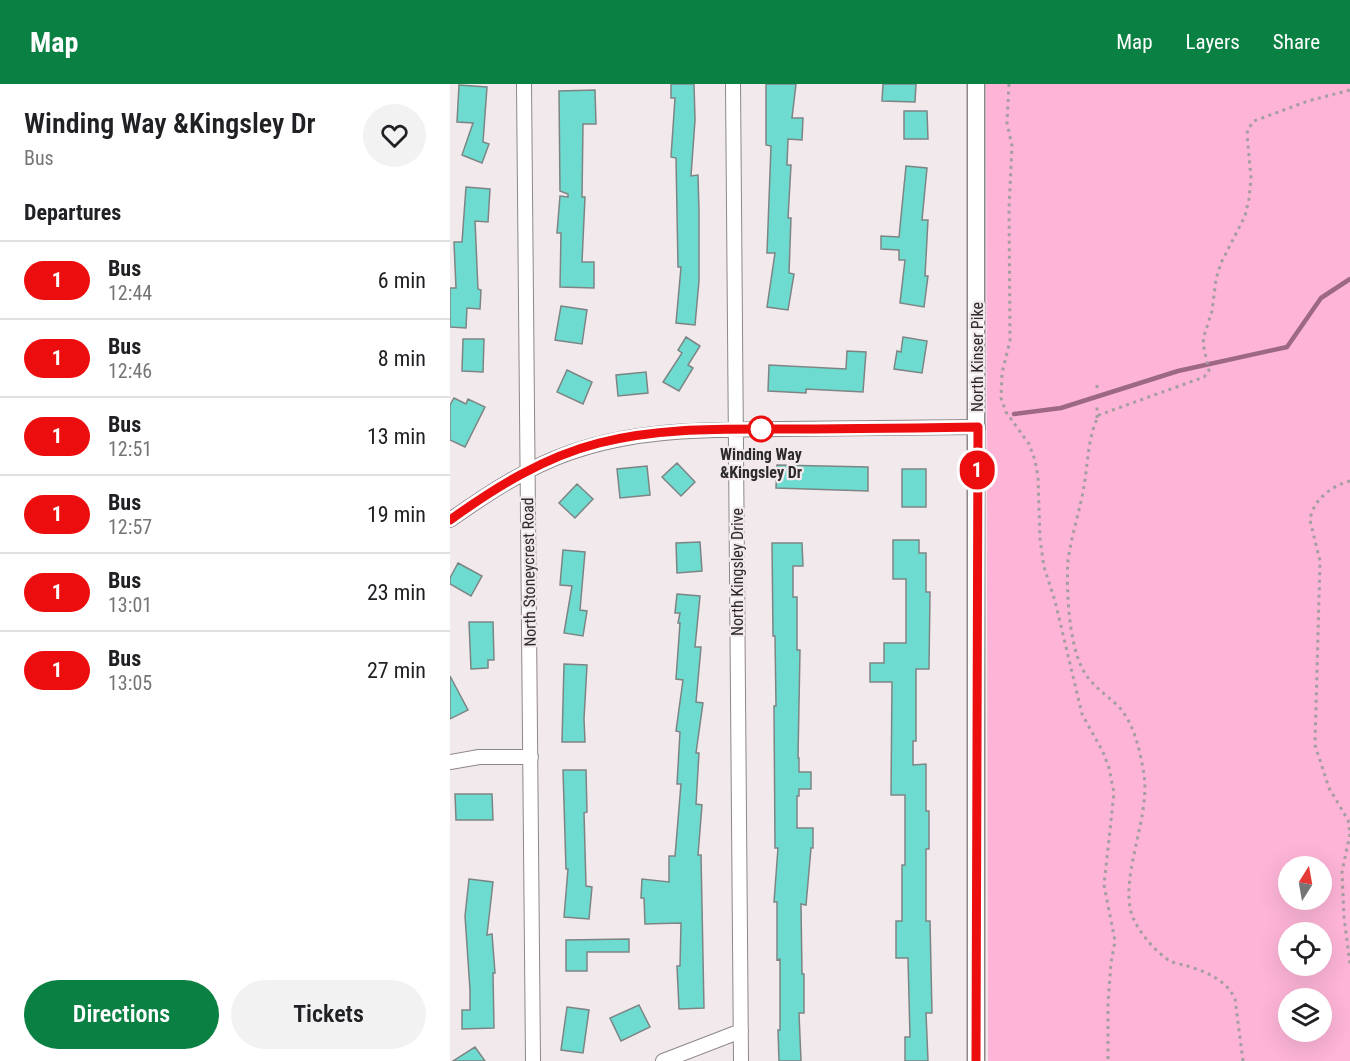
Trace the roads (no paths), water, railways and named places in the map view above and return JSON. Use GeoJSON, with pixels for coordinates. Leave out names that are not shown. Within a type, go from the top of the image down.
{"type":"FeatureCollection","features":[{"type":"Feature","properties":{"kind":"street","name":"North Stoneycrest Road"},"geometry":{"type":"LineString","coordinates":[[524,84],[533,1061]]}},
{"type":"Feature","properties":{"kind":"street","name":"North Kingsley Drive"},"geometry":{"type":"LineString","coordinates":[[733,84],[741,1061]]}},
{"type":"Feature","properties":{"kind":"street","name":"North Kinser Pike"},"geometry":{"type":"LineString","coordinates":[[976,84],[978,427],[976,1061]]}},
{"type":"Feature","properties":{"kind":"street"},"geometry":{"type":"LineString","coordinates":[[450,520],[496,488],[527,471],[567,453],[627,437],[684,430],[978,427]]}},
{"type":"Feature","properties":{"kind":"street"},"geometry":{"type":"LineString","coordinates":[[450,762],[479,757],[531,757]]}},
{"type":"Feature","properties":{"kind":"street"},"geometry":{"type":"LineString","coordinates":[[663,1061],[741,1031]]}},
{"type":"Feature","properties":{"kind":"waterway"},"geometry":{"type":"LineString","coordinates":[[1014,414],[1061,408],[1178,371],[1287,347],[1321,298],[1350,279]]}},
{"type":"Feature","properties":{"kind":"place","name":"Winding Way &Kingsley Dr"},"geometry":{"type":"Point","coordinates":[761,429]}}]}
